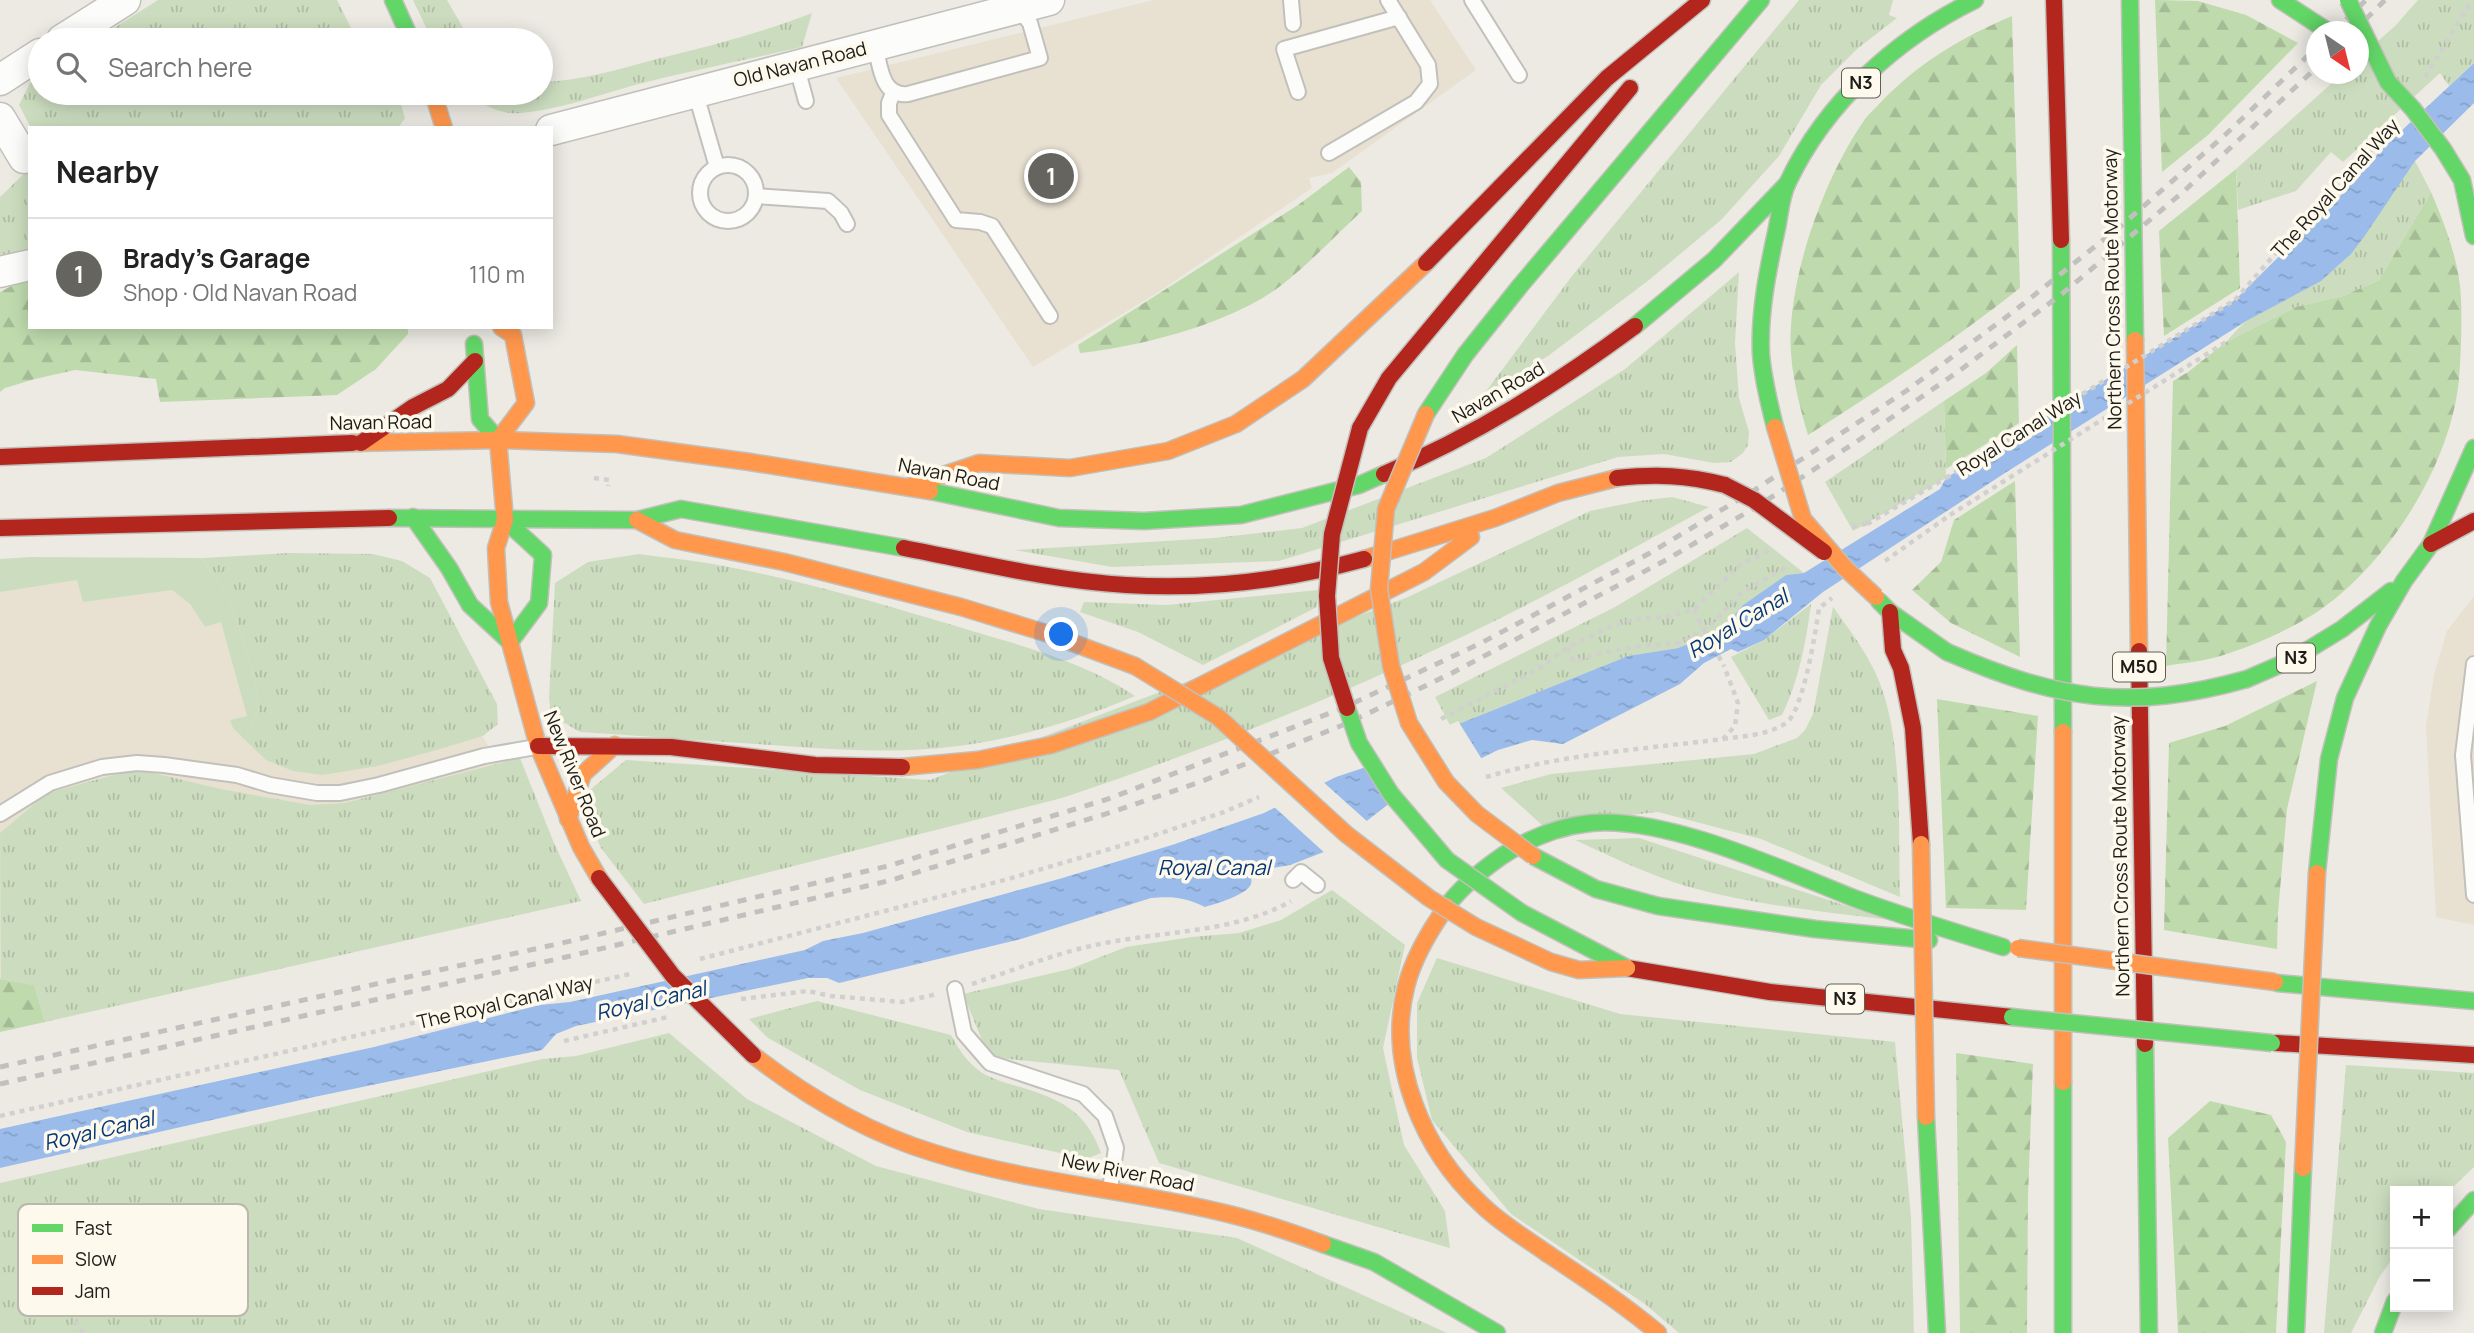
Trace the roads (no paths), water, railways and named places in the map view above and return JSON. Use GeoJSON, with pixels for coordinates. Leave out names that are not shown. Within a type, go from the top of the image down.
{"type":"FeatureCollection","features":[{"type":"Feature","properties":{"kind":"main road"},"geometry":{"type":"LineString","coordinates":[[393,0],[406,28]]}},
{"type":"Feature","properties":{"kind":"main road"},"geometry":{"type":"LineString","coordinates":[[1627,968],[1522,913],[1447,860],[1391,794],[1359,743],[1331,658],[1328,596],[1332,534],[1360,428],[1389,377],[1702,0]]}},
{"type":"Feature","properties":{"kind":"main road"},"geometry":{"type":"LineString","coordinates":[[908,487],[979,463],[1070,468],[1168,451],[1236,424],[1303,379],[1400,290],[1607,78],[1702,0]]}},
{"type":"Feature","properties":{"kind":"main road"},"geometry":{"type":"LineString","coordinates":[[1761,0],[1465,355],[1426,414],[1385,509],[1379,589],[1391,666],[1409,723],[1446,782],[1477,814],[1541,862],[1596,889],[1658,906],[1815,929],[2010,948],[2275,982],[2474,1001]]}},
{"type":"Feature","properties":{"kind":"main road","name":"N3"},"geometry":{"type":"LineString","coordinates":[[1975,0],[1915,33],[1882,60],[1850,93],[1822,128],[1787,184],[1767,268],[1761,345],[1768,396],[1803,519],[1845,568],[1890,612],[1947,652],[2013,680],[2101,698],[2160,698],[2212,690],[2293,659],[2342,629],[2404,581],[2431,544],[2474,448]]}},
{"type":"Feature","properties":{"kind":"main road"},"geometry":{"type":"LineString","coordinates":[[2054,0],[2063,293],[2063,1333]]}},
{"type":"Feature","properties":{"kind":"main road","name":"Northern Cross Route Motorway"},"geometry":{"type":"LineString","coordinates":[[2130,0],[2149,1333]]}},
{"type":"Feature","properties":{"kind":"main road"},"geometry":{"type":"LineString","coordinates":[[2280,0],[2314,21]]}},
{"type":"Feature","properties":{"kind":"main road"},"geometry":{"type":"LineString","coordinates":[[2348,0],[2388,82]]}},
{"type":"Feature","properties":{"kind":"main road"},"geometry":{"type":"LineString","coordinates":[[2369,65],[2413,108],[2468,186],[2474,236]]}},
{"type":"Feature","properties":{"kind":"main road"},"geometry":{"type":"LineString","coordinates":[[437,105],[443,126]]}},
{"type":"Feature","properties":{"kind":"main road","name":"Navan Road"},"geometry":{"type":"LineString","coordinates":[[0,457],[498,440],[617,444],[908,487],[1059,518],[1144,521],[1241,515],[1359,485],[1420,459],[1491,423],[1573,372],[1649,315],[1714,260],[1787,184]]}},
{"type":"Feature","properties":{"kind":"main road"},"geometry":{"type":"LineString","coordinates":[[482,329],[474,342],[480,419],[498,440],[526,403],[513,335],[504,329]]}},
{"type":"Feature","properties":{"kind":"main road"},"geometry":{"type":"LineString","coordinates":[[361,443],[413,407],[448,389],[475,360]]}},
{"type":"Feature","properties":{"kind":"main road","name":"New River Road"},"geometry":{"type":"LineString","coordinates":[[498,440],[505,520],[496,548],[499,602],[538,746],[568,819],[580,847],[599,878],[644,940],[673,976],[753,1055],[793,1086],[839,1112],[884,1134],[933,1153],[985,1167],[1216,1210],[1285,1230],[1374,1262],[1497,1333]]}},
{"type":"Feature","properties":{"kind":"main road"},"geometry":{"type":"LineString","coordinates":[[0,528],[412,517],[637,520],[681,509],[1056,577],[1124,585],[1186,587],[1296,575],[1362,561],[1495,518],[1558,493],[1618,478],[1666,474],[1725,485],[1754,500],[1845,568]]}},
{"type":"Feature","properties":{"kind":"main road"},"geometry":{"type":"LineString","coordinates":[[412,517],[449,568],[470,605],[510,642],[539,603],[543,555],[505,520]]}},
{"type":"Feature","properties":{"kind":"main road"},"geometry":{"type":"LineString","coordinates":[[538,746],[671,747],[815,765],[867,768],[978,760],[1051,745],[1149,712],[1424,572],[1495,518]]}},
{"type":"Feature","properties":{"kind":"main road"},"geometry":{"type":"LineString","coordinates":[[637,520],[674,540],[779,561],[972,611],[1095,649],[1135,666],[1218,718],[1346,834],[1429,898],[1476,927],[1550,962],[1579,970],[1627,968]]}},
{"type":"Feature","properties":{"kind":"main road"},"geometry":{"type":"LineString","coordinates":[[2431,544],[2474,521]]}},
{"type":"Feature","properties":{"kind":"main road"},"geometry":{"type":"LineString","coordinates":[[2296,1333],[2317,873],[2329,759],[2345,698],[2378,626],[2404,581]]}},
{"type":"Feature","properties":{"kind":"main road"},"geometry":{"type":"LineString","coordinates":[[1890,612],[1893,650],[1901,668],[1913,728],[1921,844],[1926,1117],[1937,1333]]}},
{"type":"Feature","properties":{"kind":"main road"},"geometry":{"type":"LineString","coordinates":[[568,819],[583,774],[615,745]]}},
{"type":"Feature","properties":{"kind":"main road"},"geometry":{"type":"LineString","coordinates":[[1658,1333],[1631,1309],[1558,1262],[1482,1205],[1446,1166],[1415,1112],[1401,1058],[1405,994],[1420,952],[1444,910],[1470,881],[1507,853],[1554,831],[1592,823],[1648,826],[1742,853],[1856,898],[2010,948]]}},
{"type":"Feature","properties":{"kind":"main road","name":"N3"},"geometry":{"type":"LineString","coordinates":[[1627,968],[1679,979],[2012,1017],[2272,1043],[2474,1055]]}},
{"type":"Feature","properties":{"kind":"main road"},"geometry":{"type":"LineString","coordinates":[[2453,1223],[2474,1200]]}},
{"type":"Feature","properties":{"kind":"main road"},"geometry":{"type":"LineString","coordinates":[[2383,1333],[2391,1312]]}},
{"type":"Feature","properties":{"kind":"street"},"geometry":{"type":"LineString","coordinates":[[81,28],[125,0]]}},
{"type":"Feature","properties":{"kind":"street","name":"Old Navan Road"},"geometry":{"type":"LineString","coordinates":[[553,129],[875,45],[1017,4],[1049,0]]}},
{"type":"Feature","properties":{"kind":"street"},"geometry":{"type":"LineString","coordinates":[[0,80],[28,62]]}},
{"type":"Feature","properties":{"kind":"street"},"geometry":{"type":"LineString","coordinates":[[0,118],[24,158]]}},
{"type":"Feature","properties":{"kind":"street"},"geometry":{"type":"LineString","coordinates":[[0,272],[28,265]]}},
{"type":"Feature","properties":{"kind":"lane"},"geometry":{"type":"LineString","coordinates":[[1291,0],[1293,24]]}},
{"type":"Feature","properties":{"kind":"lane"},"geometry":{"type":"LineString","coordinates":[[1329,153],[1416,102],[1430,84],[1428,65],[1388,0]]}},
{"type":"Feature","properties":{"kind":"lane"},"geometry":{"type":"LineString","coordinates":[[1472,0],[1519,75]]}},
{"type":"Feature","properties":{"kind":"lane"},"geometry":{"type":"LineString","coordinates":[[875,45],[887,87],[893,93],[908,94],[1040,58],[1030,23],[1017,4]]}},
{"type":"Feature","properties":{"kind":"lane"},"geometry":{"type":"LineString","coordinates":[[1298,92],[1284,49],[1399,17]]}},
{"type":"Feature","properties":{"kind":"lane"},"geometry":{"type":"LineString","coordinates":[[796,64],[806,102]]}},
{"type":"Feature","properties":{"kind":"lane"},"geometry":{"type":"LineString","coordinates":[[695,91],[717,167]]}},
{"type":"Feature","properties":{"kind":"lane"},"geometry":{"type":"LineString","coordinates":[[893,93],[889,103],[889,115],[957,220],[992,226],[1050,316]]}},
{"type":"Feature","properties":{"kind":"lane"},"geometry":{"type":"LineString","coordinates":[[727,165],[745,170],[752,178],[757,196],[749,212],[742,218],[724,221],[708,213],[700,196],[700,187],[704,179],[717,167],[727,165]]}},
{"type":"Feature","properties":{"kind":"lane"},"geometry":{"type":"LineString","coordinates":[[757,196],[828,201],[841,213],[847,224]]}},
{"type":"Feature","properties":{"kind":"lane"},"geometry":{"type":"LineString","coordinates":[[2474,664],[2463,755],[2474,895]]}},
{"type":"Feature","properties":{"kind":"lane"},"geometry":{"type":"LineString","coordinates":[[0,814],[50,783],[102,767],[137,763],[164,765],[237,775],[270,785],[317,793],[340,793],[484,756],[538,746]]}},
{"type":"Feature","properties":{"kind":"lane"},"geometry":{"type":"LineString","coordinates":[[1293,880],[1301,872],[1317,885]]}},
{"type":"Feature","properties":{"kind":"lane"},"geometry":{"type":"LineString","coordinates":[[955,989],[964,1033],[990,1063],[1083,1094],[1105,1116],[1116,1149],[1110,1190]]}},
{"type":"Feature","properties":{"kind":"water","name":"Royal Canal"},"geometry":{"type":"Polygon","coordinates":[[[2474,63],[2474,103],[2415,161],[2351,254],[2321,281],[2248,320],[2005,473],[1823,592],[1764,640],[1738,652],[1731,649],[1704,663],[1680,684],[1563,744],[1532,740],[1498,750],[1390,803],[1329,850],[1290,865],[1251,872],[1251,882],[1244,892],[1205,907],[1178,898],[1151,898],[1021,939],[839,983],[827,978],[808,978],[576,1026],[556,1034],[542,1050],[314,1097],[0,1168],[0,1129],[374,1047],[540,1005],[570,1002],[805,950],[823,941],[863,933],[1172,845],[1264,813],[1336,777],[1369,766],[1451,727],[1628,656],[1678,648],[1720,631],[1743,605],[1786,575],[1804,573],[1940,489],[1946,478],[2235,300],[2341,195],[2384,147],[2474,63]]]}},
{"type":"Feature","properties":{"kind":"railway"},"geometry":{"type":"LineString","coordinates":[[2344,21],[2366,0]]}},
{"type":"Feature","properties":{"kind":"railway"},"geometry":{"type":"LineString","coordinates":[[2364,21],[2385,0]]}},
{"type":"Feature","properties":{"kind":"railway"},"geometry":{"type":"LineString","coordinates":[[0,1067],[562,943],[888,866],[1108,799],[1343,708],[1481,643],[1650,553],[1753,491],[1906,391],[2013,312],[2122,225],[2225,135],[2306,58]]}},
{"type":"Feature","properties":{"kind":"railway"},"geometry":{"type":"LineString","coordinates":[[0,1084],[566,957],[892,880],[1200,782],[1348,723],[1452,673],[1666,560],[1761,504],[1859,440],[1959,371],[2063,293],[2183,192],[2306,77]]}},
{"type":"Feature","properties":{"kind":"place","name":"Brady's Garage"},"geometry":{"type":"Point","coordinates":[1051,176]}}]}
